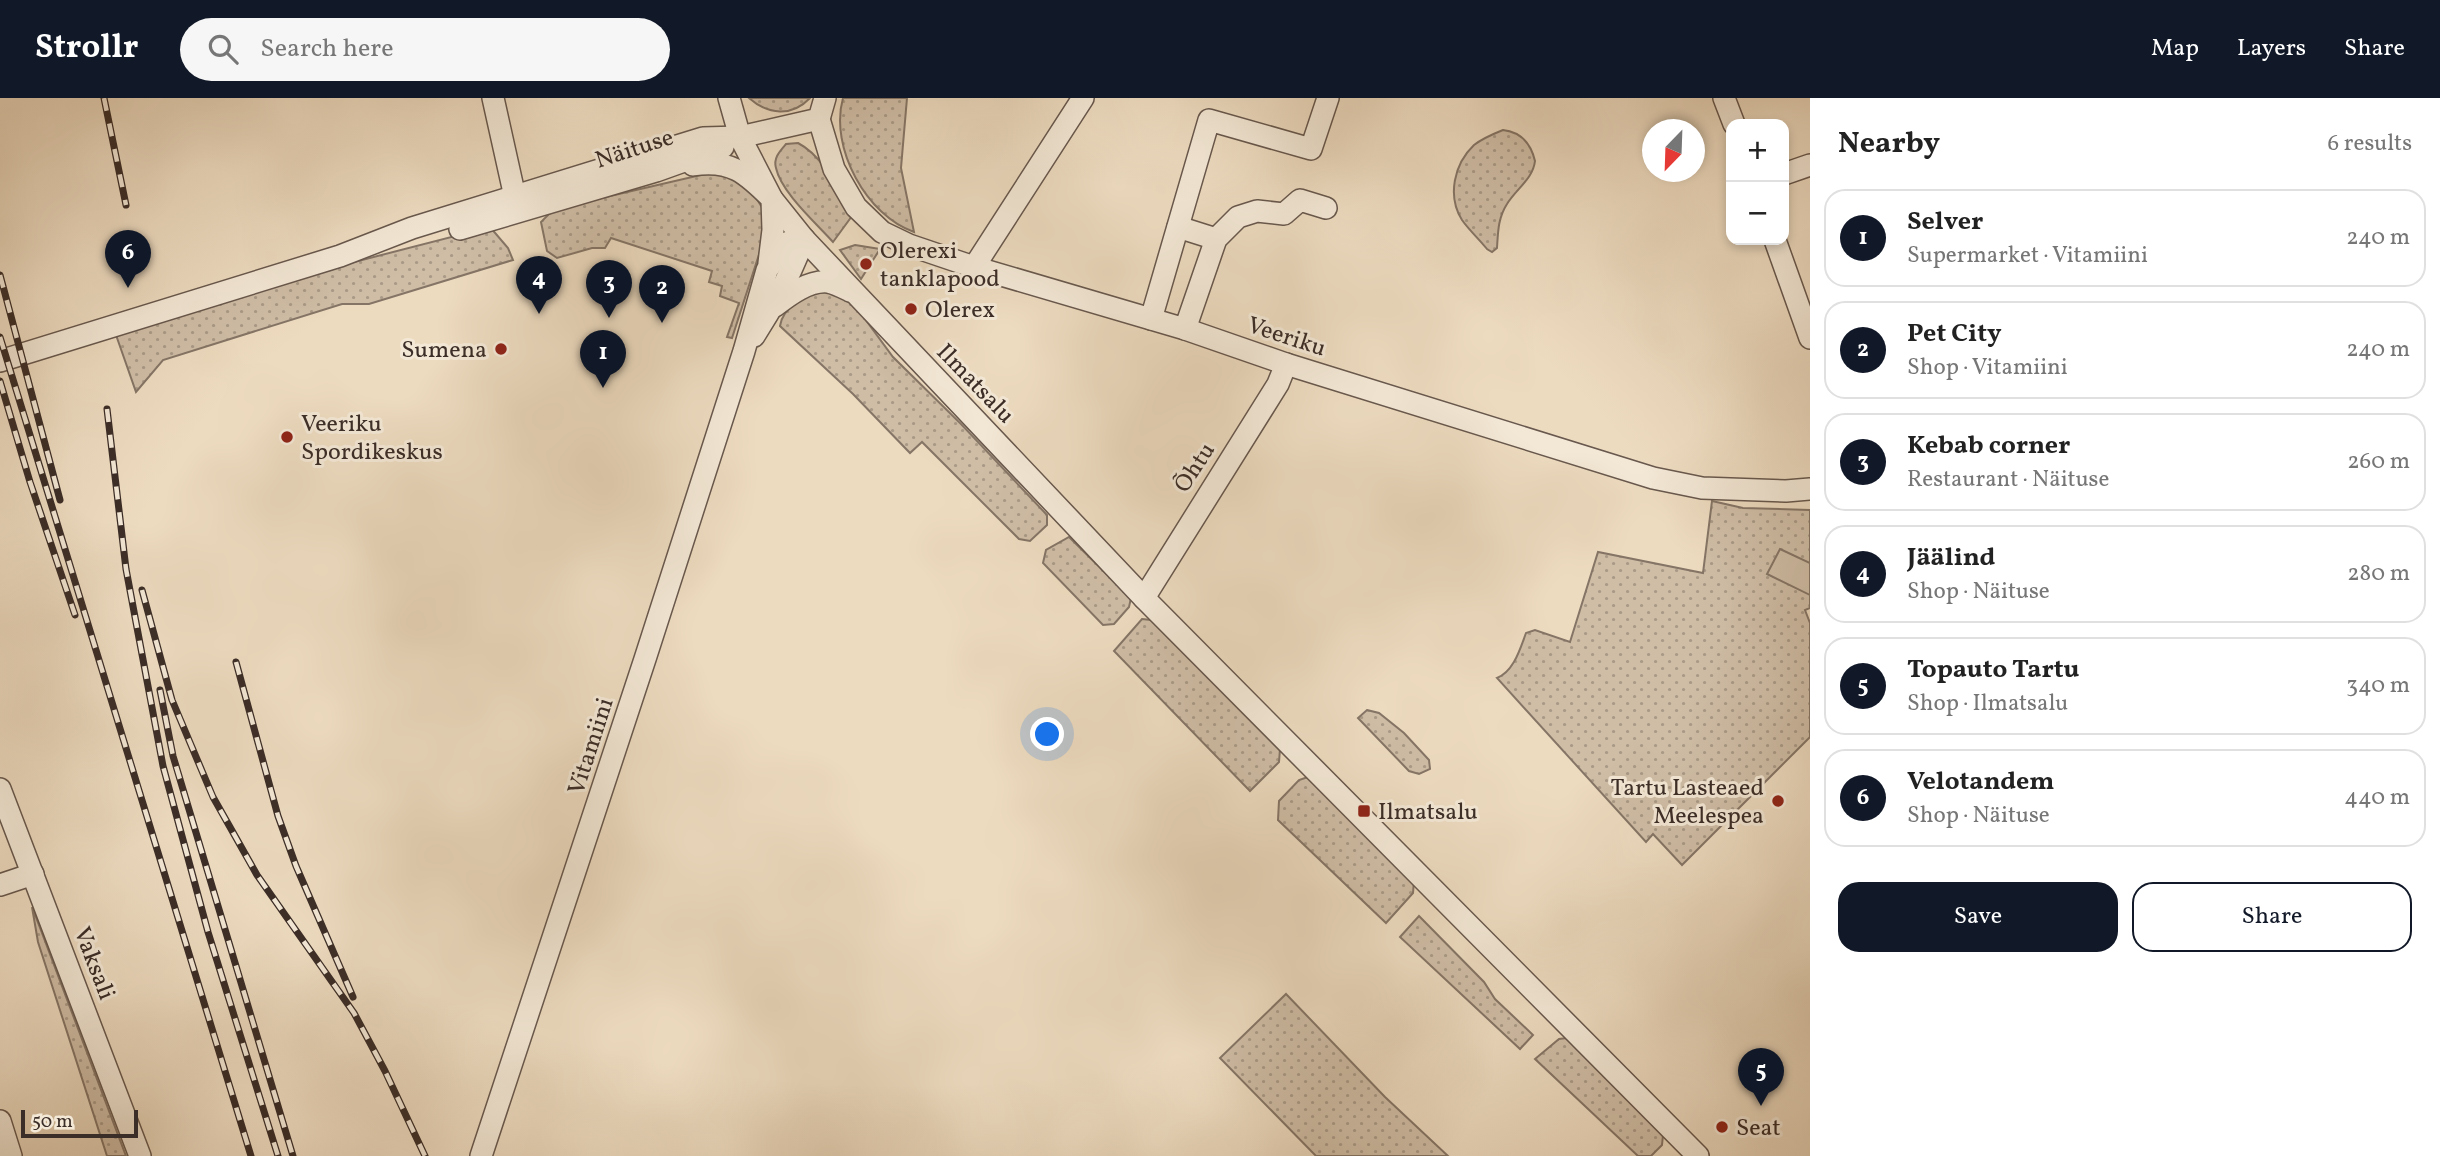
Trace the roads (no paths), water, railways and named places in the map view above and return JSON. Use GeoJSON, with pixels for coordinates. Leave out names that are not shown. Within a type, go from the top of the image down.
{"type":"FeatureCollection","features":[{"type":"Feature","properties":{"kind":"street"},"geometry":{"type":"LineString","coordinates":[[493,98],[517,207]]}},
{"type":"Feature","properties":{"kind":"street"},"geometry":{"type":"LineString","coordinates":[[704,138],[718,127],[729,98]]}},
{"type":"Feature","properties":{"kind":"street","name":"Ilmatsalu"},"geometry":{"type":"LineString","coordinates":[[729,98],[740,137],[772,200],[804,239],[1143,598],[1699,1156]]}},
{"type":"Feature","properties":{"kind":"street"},"geometry":{"type":"LineString","coordinates":[[740,137],[819,119],[825,98]]}},
{"type":"Feature","properties":{"kind":"street"},"geometry":{"type":"LineString","coordinates":[[975,267],[1083,98]]}},
{"type":"Feature","properties":{"kind":"street"},"geometry":{"type":"LineString","coordinates":[[1151,319],[1209,120],[1311,149],[1328,98]]}},
{"type":"Feature","properties":{"kind":"street"},"geometry":{"type":"LineString","coordinates":[[1724,98],[1732,119]]}},
{"type":"Feature","properties":{"kind":"street","name":"Veeriku"},"geometry":{"type":"LineString","coordinates":[[819,119],[834,169],[856,207],[882,232],[909,244],[975,267],[1185,329],[1286,364],[1653,478],[1702,488],[1786,491],[1810,489]]}},
{"type":"Feature","properties":{"kind":"street","name":"Näituse"},"geometry":{"type":"LineString","coordinates":[[517,207],[704,138],[740,137]]}},
{"type":"Feature","properties":{"kind":"street","name":"Näituse"},"geometry":{"type":"LineString","coordinates":[[0,361],[359,250],[412,228],[517,207],[656,171],[726,146],[740,137]]}},
{"type":"Feature","properties":{"kind":"street"},"geometry":{"type":"LineString","coordinates":[[656,171],[710,162],[734,167],[750,177],[772,200],[773,244],[767,270]]}},
{"type":"Feature","properties":{"kind":"street"},"geometry":{"type":"LineString","coordinates":[[1789,172],[1810,165]]}},
{"type":"Feature","properties":{"kind":"street"},"geometry":{"type":"LineString","coordinates":[[1185,329],[1216,239],[1238,217],[1257,211],[1284,215],[1300,200],[1326,208]]}},
{"type":"Feature","properties":{"kind":"street"},"geometry":{"type":"LineString","coordinates":[[1178,227],[1216,239]]}},
{"type":"Feature","properties":{"kind":"street","name":"Vitamiini"},"geometry":{"type":"LineString","coordinates":[[481,1156],[572,885],[744,351],[767,270],[788,242],[804,239]]}},
{"type":"Feature","properties":{"kind":"street","name":"Vitamiini"},"geometry":{"type":"LineString","coordinates":[[744,351],[773,307],[794,266],[804,239]]}},
{"type":"Feature","properties":{"kind":"street"},"geometry":{"type":"LineString","coordinates":[[1777,245],[1810,338]]}},
{"type":"Feature","properties":{"kind":"street"},"geometry":{"type":"LineString","coordinates":[[773,307],[796,291],[812,285],[828,282],[853,292]]}},
{"type":"Feature","properties":{"kind":"street","name":"Õhtu"},"geometry":{"type":"LineString","coordinates":[[1143,598],[1278,384],[1286,364]]}},
{"type":"Feature","properties":{"kind":"street","name":"Vaksali"},"geometry":{"type":"LineString","coordinates":[[0,789],[140,1156]]}},
{"type":"Feature","properties":{"kind":"street"},"geometry":{"type":"LineString","coordinates":[[0,885],[33,874]]}},
{"type":"Feature","properties":{"kind":"street"},"geometry":{"type":"LineString","coordinates":[[0,1121],[11,1156]]}},
{"type":"Feature","properties":{"kind":"railway"},"geometry":{"type":"LineString","coordinates":[[104,98],[126,205]]}},
{"type":"Feature","properties":{"kind":"railway"},"geometry":{"type":"LineString","coordinates":[[0,275],[60,500]]}},
{"type":"Feature","properties":{"kind":"railway"},"geometry":{"type":"LineString","coordinates":[[0,337],[251,1156]]}},
{"type":"Feature","properties":{"kind":"railway"},"geometry":{"type":"LineString","coordinates":[[0,381],[30,482],[75,615]]}},
{"type":"Feature","properties":{"kind":"railway"},"geometry":{"type":"LineString","coordinates":[[107,409],[126,569],[163,766],[208,932],[278,1156]]}},
{"type":"Feature","properties":{"kind":"railway"},"geometry":{"type":"LineString","coordinates":[[142,590],[172,700],[213,797],[257,875],[354,1013],[425,1156]]}},
{"type":"Feature","properties":{"kind":"railway"},"geometry":{"type":"LineString","coordinates":[[236,662],[278,816],[296,866],[353,997]]}},
{"type":"Feature","properties":{"kind":"railway"},"geometry":{"type":"LineString","coordinates":[[160,690],[173,756],[293,1156]]}},
{"type":"Feature","properties":{"kind":"place","name":"Olerexi tanklapood"},"geometry":{"type":"Point","coordinates":[866,264]}},
{"type":"Feature","properties":{"kind":"place","name":"Velotandem"},"geometry":{"type":"Point","coordinates":[128,288]}},
{"type":"Feature","properties":{"kind":"place","name":"Olerex"},"geometry":{"type":"Point","coordinates":[911,309]}},
{"type":"Feature","properties":{"kind":"place","name":"Jäälind"},"geometry":{"type":"Point","coordinates":[539,314]}},
{"type":"Feature","properties":{"kind":"place","name":"Kebab corner"},"geometry":{"type":"Point","coordinates":[609,318]}},
{"type":"Feature","properties":{"kind":"place","name":"Pet City"},"geometry":{"type":"Point","coordinates":[662,323]}},
{"type":"Feature","properties":{"kind":"place","name":"Sumena"},"geometry":{"type":"Point","coordinates":[501,349]}},
{"type":"Feature","properties":{"kind":"place","name":"Selver"},"geometry":{"type":"Point","coordinates":[603,388]}},
{"type":"Feature","properties":{"kind":"place","name":"Veeriku Spordikeskus"},"geometry":{"type":"Point","coordinates":[287,437]}},
{"type":"Feature","properties":{"kind":"place","name":"Tartu Lasteaed Meelespea"},"geometry":{"type":"Point","coordinates":[1778,801]}},
{"type":"Feature","properties":{"kind":"place","name":"Ilmatsalu"},"geometry":{"type":"Point","coordinates":[1364,811]}},
{"type":"Feature","properties":{"kind":"place","name":"Topauto Tartu"},"geometry":{"type":"Point","coordinates":[1761,1106]}},
{"type":"Feature","properties":{"kind":"place","name":"Seat"},"geometry":{"type":"Point","coordinates":[1722,1127]}}]}
